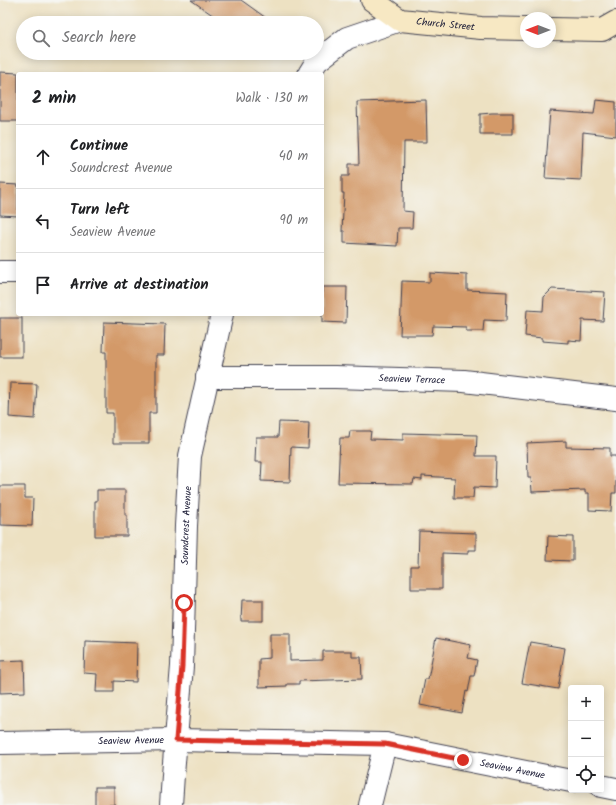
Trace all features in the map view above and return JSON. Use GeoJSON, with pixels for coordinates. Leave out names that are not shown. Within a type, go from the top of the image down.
{"type":"FeatureCollection","features":[{"type":"Feature","properties":{"kind":"main road","name":"Church Street"},"geometry":{"type":"LineString","coordinates":[[372,0],[400,20],[481,28],[520,29]]}},
{"type":"Feature","properties":{"kind":"main road"},"geometry":{"type":"LineString","coordinates":[[556,29],[611,29]]}},
{"type":"Feature","properties":{"kind":"street"},"geometry":{"type":"LineString","coordinates":[[324,56],[347,38],[400,20]]}},
{"type":"Feature","properties":{"kind":"street"},"geometry":{"type":"LineString","coordinates":[[310,72],[318,60]]}},
{"type":"Feature","properties":{"kind":"street"},"geometry":{"type":"LineString","coordinates":[[0,272],[16,272]]}},
{"type":"Feature","properties":{"kind":"street","name":"Soundcrest Avenue"},"geometry":{"type":"LineString","coordinates":[[171,805],[183,660],[186,526],[190,456],[222,316]]}},
{"type":"Feature","properties":{"kind":"street","name":"Seaview Terrace"},"geometry":{"type":"LineString","coordinates":[[207,377],[335,377],[464,381],[616,399]]}},
{"type":"Feature","properties":{"kind":"street","name":"Seaview Avenue"},"geometry":{"type":"LineString","coordinates":[[0,743],[176,740],[385,744],[568,779]]}},
{"type":"Feature","properties":{"kind":"street"},"geometry":{"type":"LineString","coordinates":[[370,805],[385,744]]}},
{"type":"Feature","properties":{"kind":"street"},"geometry":{"type":"LineString","coordinates":[[604,787],[616,789]]}},
{"type":"Feature","properties":{"kind":"building"},"geometry":{"type":"Polygon","coordinates":[[[191,0],[241,0],[263,16],[214,16],[191,0]]]}},
{"type":"Feature","properties":{"kind":"building"},"geometry":{"type":"Polygon","coordinates":[[[0,72],[16,73],[16,121],[0,121],[0,72]]]}},
{"type":"Feature","properties":{"kind":"building"},"geometry":{"type":"Polygon","coordinates":[[[426,100],[427,142],[404,142],[403,211],[413,212],[412,228],[398,228],[397,246],[344,243],[344,231],[342,231],[344,193],[342,193],[342,176],[349,176],[349,164],[359,164],[357,102],[426,100]]]}},
{"type":"Feature","properties":{"kind":"building"},"geometry":{"type":"Polygon","coordinates":[[[596,100],[616,102],[616,136],[583,132],[581,180],[545,178],[550,111],[594,114],[596,100]]]}},
{"type":"Feature","properties":{"kind":"building"},"geometry":{"type":"Polygon","coordinates":[[[513,113],[513,134],[480,134],[480,114],[513,113]]]}},
{"type":"Feature","properties":{"kind":"building"},"geometry":{"type":"Polygon","coordinates":[[[0,184],[16,185],[16,216],[0,215],[0,184]]]}},
{"type":"Feature","properties":{"kind":"building"},"geometry":{"type":"Polygon","coordinates":[[[430,273],[467,275],[467,290],[507,292],[506,321],[484,320],[483,331],[466,331],[466,327],[433,326],[432,335],[400,335],[402,281],[430,282],[430,273]]]}},
{"type":"Feature","properties":{"kind":"building"},"geometry":{"type":"Polygon","coordinates":[[[324,287],[347,287],[346,323],[322,322],[322,316],[324,316],[324,287]]]}},
{"type":"Feature","properties":{"kind":"building"},"geometry":{"type":"Polygon","coordinates":[[[552,289],[605,292],[603,321],[582,320],[581,341],[568,340],[568,343],[542,341],[542,338],[525,336],[527,310],[543,311],[544,297],[552,289]]]}},
{"type":"Feature","properties":{"kind":"building"},"geometry":{"type":"Polygon","coordinates":[[[0,318],[22,318],[22,357],[0,357],[0,318]]]}},
{"type":"Feature","properties":{"kind":"building"},"geometry":{"type":"Polygon","coordinates":[[[104,322],[165,324],[164,355],[156,355],[156,413],[149,413],[149,443],[113,443],[113,413],[106,413],[106,352],[103,352],[104,322]]]}},
{"type":"Feature","properties":{"kind":"building"},"geometry":{"type":"Polygon","coordinates":[[[10,383],[37,384],[35,419],[9,417],[10,383]]]}},
{"type":"Feature","properties":{"kind":"building"},"geometry":{"type":"Polygon","coordinates":[[[279,422],[309,423],[308,448],[291,447],[290,482],[261,481],[262,462],[255,462],[256,437],[278,437],[279,422]]]}},
{"type":"Feature","properties":{"kind":"building"},"geometry":{"type":"Polygon","coordinates":[[[350,431],[371,431],[370,439],[403,440],[403,433],[477,435],[476,456],[496,456],[495,488],[474,487],[473,498],[454,498],[455,478],[422,476],[422,480],[414,479],[413,484],[338,483],[340,438],[349,438],[350,431]]]}},
{"type":"Feature","properties":{"kind":"building"},"geometry":{"type":"Polygon","coordinates":[[[566,441],[566,447],[610,448],[610,456],[616,456],[616,493],[612,493],[611,511],[589,510],[589,493],[585,493],[585,490],[532,492],[531,478],[528,478],[527,443],[566,441]]]}},
{"type":"Feature","properties":{"kind":"building"},"geometry":{"type":"Polygon","coordinates":[[[0,486],[25,486],[25,498],[33,498],[32,526],[0,525],[0,486]]]}},
{"type":"Feature","properties":{"kind":"building"},"geometry":{"type":"Polygon","coordinates":[[[97,490],[125,490],[127,536],[95,536],[95,501],[97,501],[97,490]]]}},
{"type":"Feature","properties":{"kind":"building"},"geometry":{"type":"Polygon","coordinates":[[[419,531],[476,533],[476,550],[468,550],[468,554],[442,553],[442,589],[411,589],[411,566],[418,566],[419,531]]]}},
{"type":"Feature","properties":{"kind":"building"},"geometry":{"type":"Polygon","coordinates":[[[548,536],[573,537],[573,561],[547,560],[548,536]]]}},
{"type":"Feature","properties":{"kind":"building"},"geometry":{"type":"Polygon","coordinates":[[[242,600],[263,600],[263,621],[241,621],[242,600]]]}},
{"type":"Feature","properties":{"kind":"building"},"geometry":{"type":"Polygon","coordinates":[[[270,634],[290,634],[290,661],[323,660],[323,651],[352,651],[352,657],[361,657],[362,679],[299,681],[299,684],[287,684],[287,686],[259,687],[259,659],[270,658],[270,634]]]}},
{"type":"Feature","properties":{"kind":"building"},"geometry":{"type":"Polygon","coordinates":[[[436,638],[471,645],[468,658],[477,660],[474,676],[471,676],[468,692],[466,691],[462,713],[420,705],[425,679],[428,679],[436,638]]]}},
{"type":"Feature","properties":{"kind":"building"},"geometry":{"type":"Polygon","coordinates":[[[85,641],[137,643],[136,682],[114,681],[114,692],[96,692],[97,674],[84,673],[85,641]]]}},
{"type":"Feature","properties":{"kind":"building"},"geometry":{"type":"Polygon","coordinates":[[[530,642],[565,648],[558,689],[522,683],[530,642]]]}},
{"type":"Feature","properties":{"kind":"building"},"geometry":{"type":"Polygon","coordinates":[[[24,660],[25,692],[0,693],[0,661],[24,660]]]}},
{"type":"Feature","properties":{"kind":"building"},"geometry":{"type":"Polygon","coordinates":[[[95,787],[114,787],[114,805],[95,805],[95,787]]]}},
{"type":"Feature","properties":{"kind":"route"},"geometry":{"type":"LineString","coordinates":[[184,603],[182,666],[176,740],[385,744],[463,760]]}}]}
